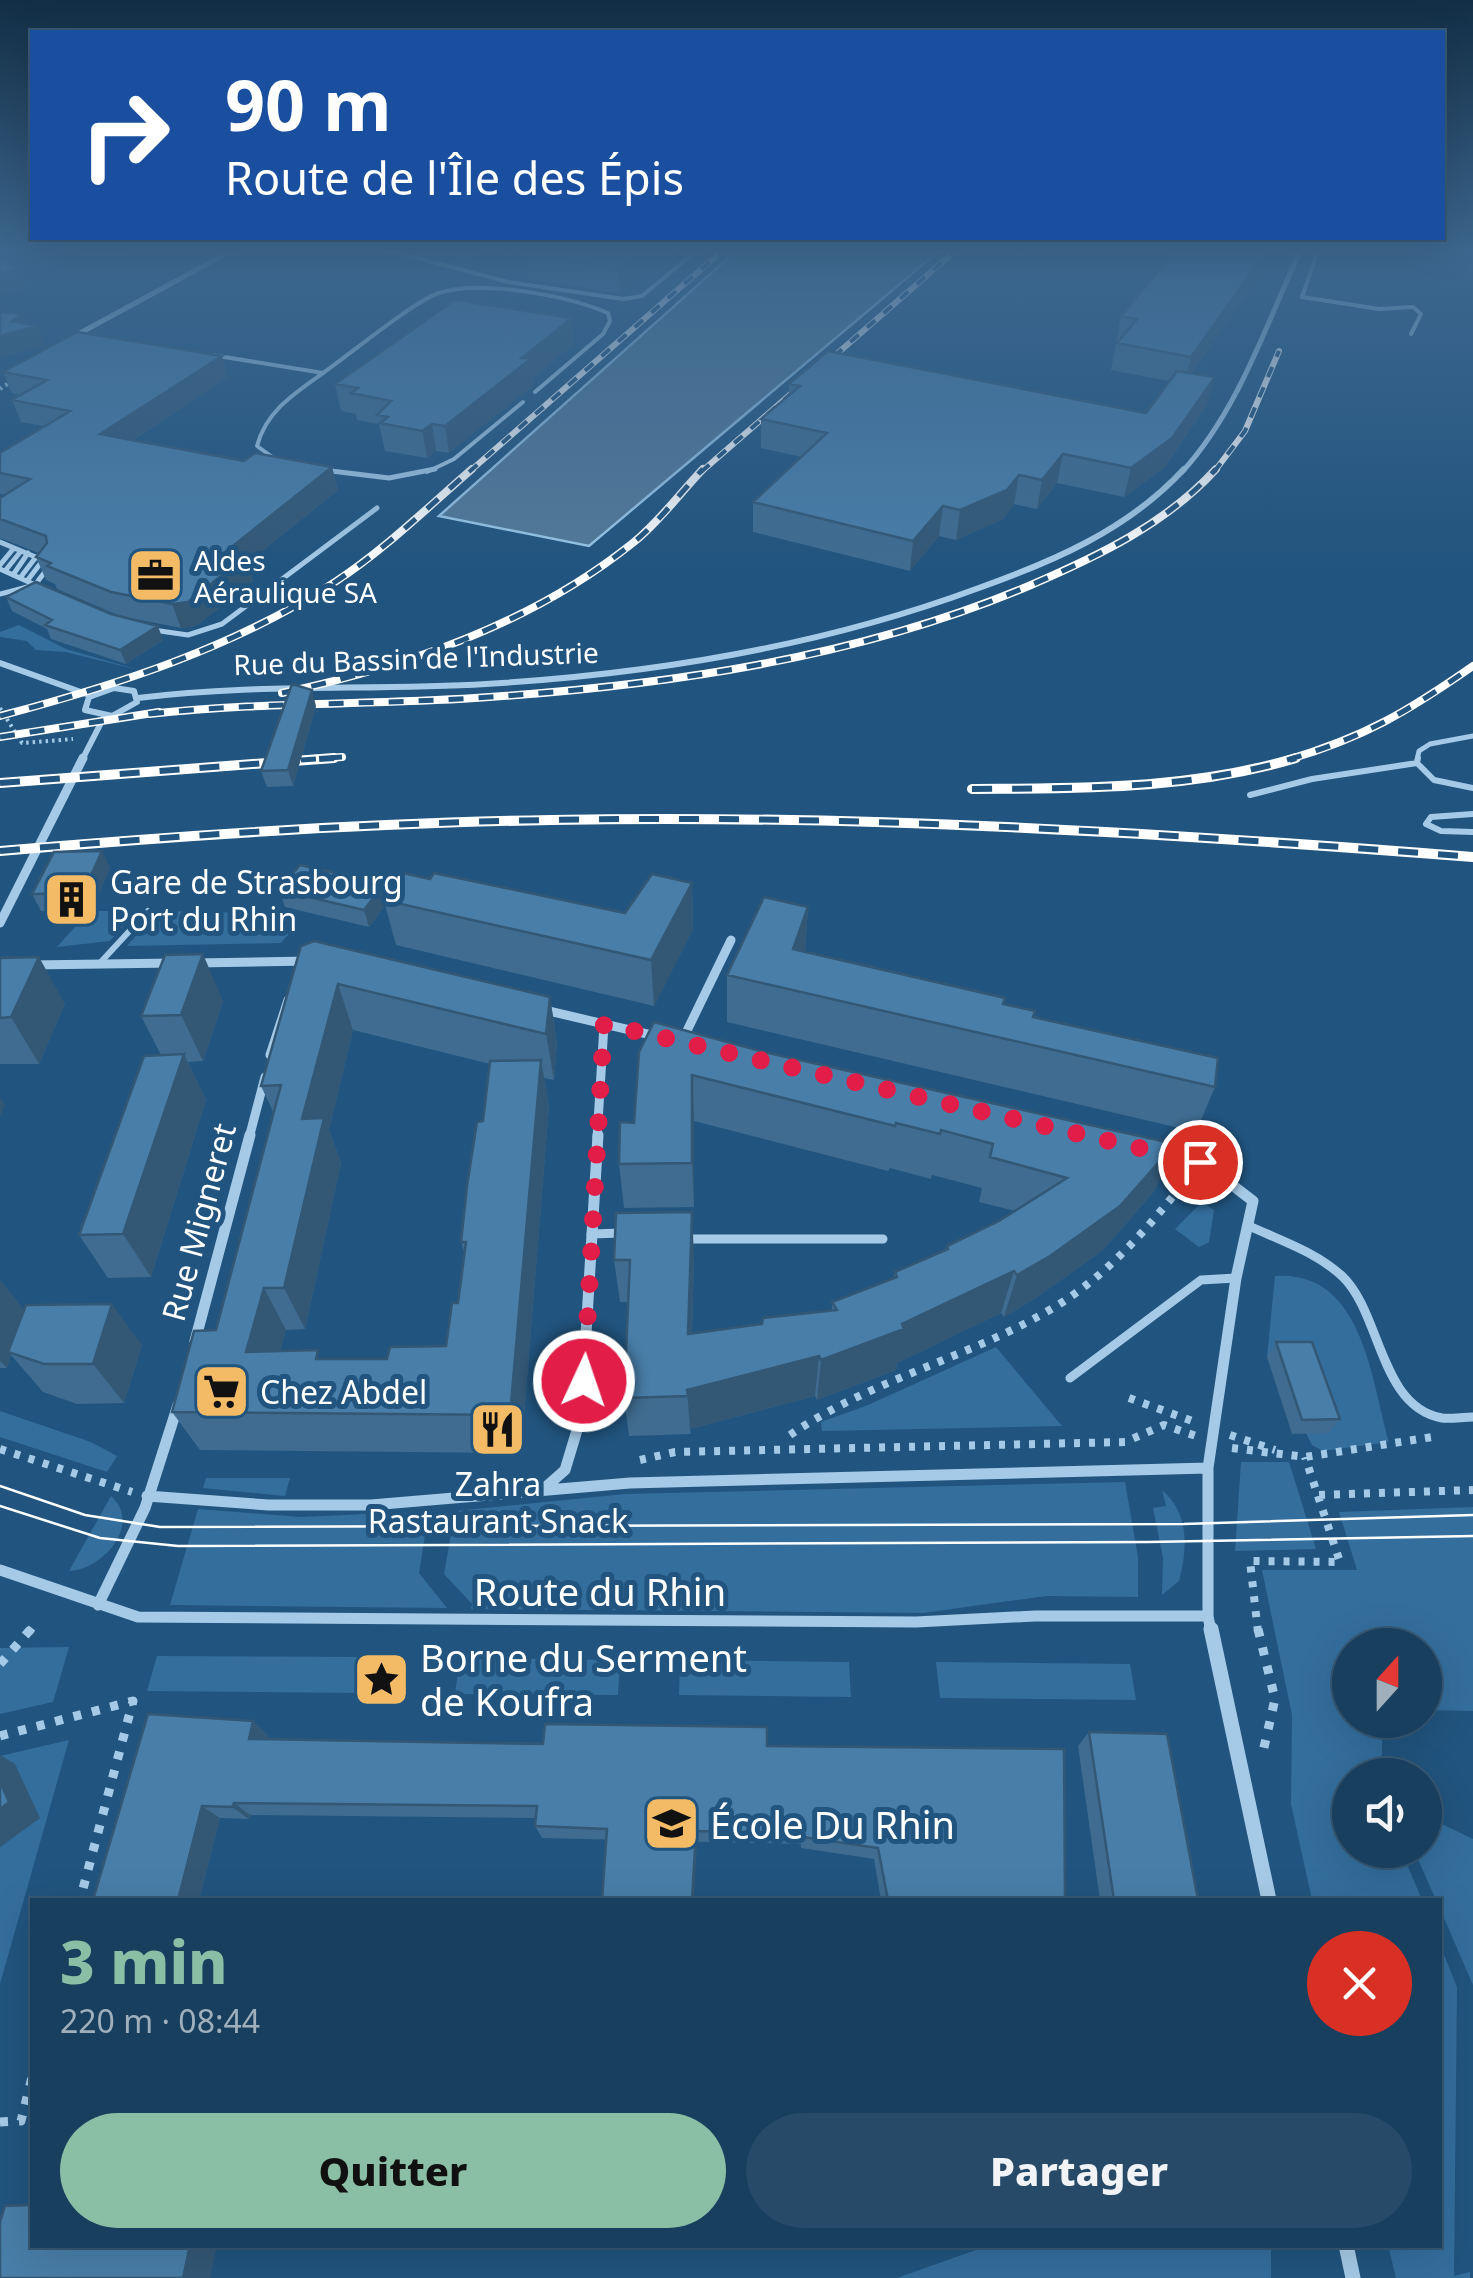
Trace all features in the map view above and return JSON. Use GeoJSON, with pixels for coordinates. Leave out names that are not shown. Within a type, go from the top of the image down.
{"type":"FeatureCollection","features":[{"type":"Feature","properties":{"kind":"street","name":"Rue du Bassin de l'Industrie"},"geometry":{"type":"LineString","coordinates":[[138,698],[202,689],[485,684],[627,672],[809,640],[965,594],[1090,540],[1146,504],[1188,467],[1215,426],[1248,357]]}},
{"type":"Feature","properties":{"kind":"street"},"geometry":{"type":"LineString","coordinates":[[0,663],[92,696]]}},
{"type":"Feature","properties":{"kind":"street"},"geometry":{"type":"LineString","coordinates":[[125,688],[134,691],[138,698],[124,712],[104,717],[85,710],[92,696],[106,689],[125,688]]}},
{"type":"Feature","properties":{"kind":"street"},"geometry":{"type":"LineString","coordinates":[[0,923],[104,717]]}},
{"type":"Feature","properties":{"kind":"street"},"geometry":{"type":"LineString","coordinates":[[681,1042],[731,940]]}},
{"type":"Feature","properties":{"kind":"street"},"geometry":{"type":"LineString","coordinates":[[26,966],[324,960]]}},
{"type":"Feature","properties":{"kind":"street"},"geometry":{"type":"LineString","coordinates":[[296,976],[300,962]]}},
{"type":"Feature","properties":{"kind":"street","name":"Rue Migneret"},"geometry":{"type":"LineString","coordinates":[[192,1352],[282,1012],[292,989]]}},
{"type":"Feature","properties":{"kind":"street"},"geometry":{"type":"LineString","coordinates":[[528,1006],[696,1045]]}},
{"type":"Feature","properties":{"kind":"street"},"geometry":{"type":"LineString","coordinates":[[538,1494],[565,1470],[582,1417],[604,1024]]}},
{"type":"Feature","properties":{"kind":"street"},"geometry":{"type":"LineString","coordinates":[[1142,1149],[1200,1162],[1232,1178],[1252,1202],[1236,1278],[1208,1468],[1208,1616],[1269,1898]]}},
{"type":"Feature","properties":{"kind":"street"},"geometry":{"type":"LineString","coordinates":[[98,1605],[133,1543],[162,1466],[182,1390]]}},
{"type":"Feature","properties":{"kind":"street"},"geometry":{"type":"LineString","coordinates":[[148,1496],[283,1506],[348,1506],[538,1494],[630,1483],[1208,1468]]}},
{"type":"Feature","properties":{"kind":"street","name":"Route du Rhin"},"geometry":{"type":"LineString","coordinates":[[0,1570],[138,1617],[916,1622],[1035,1616],[1208,1616]]}},
{"type":"Feature","properties":{"kind":"street"},"geometry":{"type":"LineString","coordinates":[[1347,2248],[1354,2278]]}},
{"type":"Feature","properties":{"kind":"lane"},"geometry":{"type":"LineString","coordinates":[[229,357],[322,373]]}},
{"type":"Feature","properties":{"kind":"lane"},"geometry":{"type":"LineString","coordinates":[[283,462],[257,446],[259,432],[270,416],[345,357]]}},
{"type":"Feature","properties":{"kind":"lane"},"geometry":{"type":"LineString","coordinates":[[535,392],[576,357]]}},
{"type":"Feature","properties":{"kind":"lane"},"geometry":{"type":"LineString","coordinates":[[316,469],[396,480],[422,477],[454,459],[523,402]]}},
{"type":"Feature","properties":{"kind":"lane"},"geometry":{"type":"LineString","coordinates":[[138,626],[188,635],[222,624],[377,508]]}},
{"type":"Feature","properties":{"kind":"lane"},"geometry":{"type":"LineString","coordinates":[[0,552],[3,543],[51,564],[35,585],[0,594]]}},
{"type":"Feature","properties":{"kind":"lane"},"geometry":{"type":"LineString","coordinates":[[2,568],[14,548]]}},
{"type":"Feature","properties":{"kind":"lane"},"geometry":{"type":"LineString","coordinates":[[2,568],[25,552]]}},
{"type":"Feature","properties":{"kind":"lane"},"geometry":{"type":"LineString","coordinates":[[12,575],[25,552]]}},
{"type":"Feature","properties":{"kind":"lane"},"geometry":{"type":"LineString","coordinates":[[23,580],[39,558]]}},
{"type":"Feature","properties":{"kind":"lane"},"geometry":{"type":"LineString","coordinates":[[2,568],[53,592]]}},
{"type":"Feature","properties":{"kind":"lane"},"geometry":{"type":"LineString","coordinates":[[1417,763],[1419,752],[1430,744],[1473,736]]}},
{"type":"Feature","properties":{"kind":"lane"},"geometry":{"type":"LineString","coordinates":[[1417,763],[1434,780],[1473,788]]}},
{"type":"Feature","properties":{"kind":"lane"},"geometry":{"type":"LineString","coordinates":[[1250,795],[1312,779],[1417,763]]}},
{"type":"Feature","properties":{"kind":"lane"},"geometry":{"type":"LineString","coordinates":[[1473,814],[1426,820],[1430,828],[1440,831],[1473,832]]}},
{"type":"Feature","properties":{"kind":"lane"},"geometry":{"type":"LineString","coordinates":[[99,964],[148,911]]}},
{"type":"Feature","properties":{"kind":"lane"},"geometry":{"type":"LineString","coordinates":[[1247,1224],[1344,1277],[1362,1300],[1386,1366],[1400,1391],[1420,1409],[1440,1416],[1473,1417]]}},
{"type":"Feature","properties":{"kind":"lane"},"geometry":{"type":"LineString","coordinates":[[591,1234],[636,1235]]}},
{"type":"Feature","properties":{"kind":"lane"},"geometry":{"type":"LineString","coordinates":[[666,1239],[883,1239]]}},
{"type":"Feature","properties":{"kind":"lane"},"geometry":{"type":"LineString","coordinates":[[1070,1378],[1201,1280],[1236,1278]]}},
{"type":"Feature","properties":{"kind":"path"},"geometry":{"type":"LineString","coordinates":[[0,708],[22,743],[82,739]]}},
{"type":"Feature","properties":{"kind":"path"},"geometry":{"type":"LineString","coordinates":[[790,1435],[816,1414],[996,1337],[1055,1306],[1140,1238],[1200,1162]]}},
{"type":"Feature","properties":{"kind":"path"},"geometry":{"type":"LineString","coordinates":[[627,1462],[675,1452],[1124,1442],[1164,1426],[1178,1428]]}},
{"type":"Feature","properties":{"kind":"path"},"geometry":{"type":"LineString","coordinates":[[1246,1450],[1305,1457],[1438,1437]]}},
{"type":"Feature","properties":{"kind":"path"},"geometry":{"type":"LineString","coordinates":[[0,1449],[148,1496]]}},
{"type":"Feature","properties":{"kind":"path"},"geometry":{"type":"LineString","coordinates":[[1250,1811],[1275,1699],[1260,1646],[1250,1561],[1340,1562],[1305,1457]]}},
{"type":"Feature","properties":{"kind":"path"},"geometry":{"type":"LineString","coordinates":[[1319,1495],[1473,1490]]}},
{"type":"Feature","properties":{"kind":"path"},"geometry":{"type":"LineString","coordinates":[[0,1664],[32,1628]]}},
{"type":"Feature","properties":{"kind":"path"},"geometry":{"type":"LineString","coordinates":[[0,1736],[133,1701],[81,1898]]}},
{"type":"Feature","properties":{"kind":"path"},"geometry":{"type":"LineString","coordinates":[[0,2122],[21,2120],[30,2085]]}},
{"type":"Feature","properties":{"kind":"shaded area"},"geometry":{"type":"Polygon","coordinates":[[[617,357],[813,357],[589,546],[439,516],[617,357]]]}},
{"type":"Feature","properties":{"kind":"shaded area"},"geometry":{"type":"Polygon","coordinates":[[[19,625],[66,649],[142,671],[66,652],[36,650],[27,641],[0,637],[0,632],[19,625]]]}},
{"type":"Feature","properties":{"kind":"shaded area"},"geometry":{"type":"Polygon","coordinates":[[[41,911],[137,911],[110,941],[57,947],[83,918],[63,919],[60,913],[41,911]]]}},
{"type":"Feature","properties":{"kind":"shaded area"},"geometry":{"type":"Polygon","coordinates":[[[158,911],[255,913],[264,915],[262,919],[294,928],[281,943],[127,946],[158,911]]]}},
{"type":"Feature","properties":{"kind":"shaded area"},"geometry":{"type":"Polygon","coordinates":[[[1202,1202],[1214,1210],[1209,1242],[1199,1247],[1175,1229],[1202,1202]]]}},
{"type":"Feature","properties":{"kind":"shaded area"},"geometry":{"type":"Polygon","coordinates":[[[1275,1276],[1304,1279],[1327,1291],[1345,1309],[1368,1360],[1389,1442],[1323,1451],[1312,1445],[1267,1357],[1275,1276]]]}},
{"type":"Feature","properties":{"kind":"shaded area"},"geometry":{"type":"Polygon","coordinates":[[[996,1347],[1062,1426],[822,1431],[821,1422],[996,1347]]]}},
{"type":"Feature","properties":{"kind":"shaded area"},"geometry":{"type":"Polygon","coordinates":[[[0,1411],[91,1442],[117,1456],[107,1472],[0,1437],[0,1411]]]}},
{"type":"Feature","properties":{"kind":"shaded area"},"geometry":{"type":"Polygon","coordinates":[[[1241,1462],[1289,1462],[1316,1549],[1235,1551],[1241,1462]]]}},
{"type":"Feature","properties":{"kind":"shaded area"},"geometry":{"type":"Polygon","coordinates":[[[206,1478],[290,1478],[285,1496],[203,1488],[206,1478]]]}},
{"type":"Feature","properties":{"kind":"shaded area"},"geometry":{"type":"Polygon","coordinates":[[[1125,1482],[1138,1557],[1138,1597],[1046,1596],[923,1613],[471,1609],[472,1604],[444,1574],[455,1511],[625,1494],[1125,1482]]]}},
{"type":"Feature","properties":{"kind":"shaded area"},"geometry":{"type":"Polygon","coordinates":[[[1162,1490],[1182,1520],[1185,1544],[1179,1581],[1162,1595],[1163,1558],[1153,1508],[1166,1506],[1162,1490]]]}},
{"type":"Feature","properties":{"kind":"shaded area"},"geometry":{"type":"Polygon","coordinates":[[[111,1496],[123,1520],[114,1544],[94,1563],[69,1571],[111,1496]]]}},
{"type":"Feature","properties":{"kind":"shaded area"},"geometry":{"type":"Polygon","coordinates":[[[1473,1507],[1473,1711],[1442,1710],[1442,1628],[1332,1628],[1332,1738],[1382,1738],[1382,1758],[1332,1758],[1332,1868],[1409,1868],[1421,1898],[1312,1898],[1291,1804],[1292,1715],[1262,1570],[1357,1570],[1339,1512],[1473,1507]]]}},
{"type":"Feature","properties":{"kind":"shaded area"},"geometry":{"type":"Polygon","coordinates":[[[198,1509],[301,1517],[429,1511],[419,1573],[447,1608],[170,1605],[198,1509]]]}},
{"type":"Feature","properties":{"kind":"shaded area"},"geometry":{"type":"Polygon","coordinates":[[[69,1647],[53,1702],[0,1714],[0,1648],[69,1647]]]}},
{"type":"Feature","properties":{"kind":"shaded area"},"geometry":{"type":"Polygon","coordinates":[[[157,1656],[365,1657],[359,1693],[147,1691],[157,1656]]]}},
{"type":"Feature","properties":{"kind":"shaded area"},"geometry":{"type":"Polygon","coordinates":[[[460,1658],[620,1660],[618,1695],[455,1694],[460,1658]]]}},
{"type":"Feature","properties":{"kind":"shaded area"},"geometry":{"type":"Polygon","coordinates":[[[680,1660],[849,1662],[851,1697],[679,1695],[680,1660]]]}},
{"type":"Feature","properties":{"kind":"shaded area"},"geometry":{"type":"Polygon","coordinates":[[[936,1662],[1130,1664],[1136,1700],[940,1698],[936,1662]]]}},
{"type":"Feature","properties":{"kind":"shaded area"},"geometry":{"type":"Polygon","coordinates":[[[69,1740],[0,1984],[0,1847],[39,1818],[0,1756],[69,1740]]]}},
{"type":"Feature","properties":{"kind":"shaded area"},"geometry":{"type":"Polygon","coordinates":[[[1442,1824],[1473,1839],[1473,1985],[1442,1914],[1442,1898],[1435,1898],[1422,1868],[1442,1868],[1442,1824]]]}},
{"type":"Feature","properties":{"kind":"shaded area"},"geometry":{"type":"Polygon","coordinates":[[[1442,1950],[1457,1987],[1454,2276],[1470,2272],[1470,2278],[1396,2278],[1389,2248],[1442,2248],[1442,1950]]]}},
{"type":"Feature","properties":{"kind":"shaded area"},"geometry":{"type":"Polygon","coordinates":[[[982,2248],[1271,2248],[1271,2278],[897,2278],[982,2248]]]}},
{"type":"Feature","properties":{"kind":"building"},"geometry":{"type":"Polygon","coordinates":[[[30,357],[220,357],[100,434],[244,461],[255,453],[332,467],[224,553],[245,557],[188,602],[172,604],[111,592],[47,566],[51,563],[36,557],[47,543],[46,536],[0,519],[0,498],[30,479],[0,473],[0,453],[70,411],[12,400],[47,380],[3,372],[30,357]]]}},
{"type":"Feature","properties":{"kind":"building"},"geometry":{"type":"Polygon","coordinates":[[[373,357],[532,358],[445,426],[432,424],[422,431],[380,423],[388,417],[377,415],[391,401],[351,393],[358,388],[335,384],[373,357]]]}},
{"type":"Feature","properties":{"kind":"building"},"geometry":{"type":"Polygon","coordinates":[[[821,357],[860,357],[1146,413],[1177,371],[1215,377],[1172,438],[1131,468],[1063,454],[1042,480],[1019,475],[1007,490],[960,510],[943,506],[913,541],[753,502],[827,433],[761,419],[800,386],[789,384],[821,357]]]}},
{"type":"Feature","properties":{"kind":"building"},"geometry":{"type":"Polygon","coordinates":[[[36,582],[111,614],[158,626],[120,650],[45,625],[52,620],[6,597],[36,582]]]}},
{"type":"Feature","properties":{"kind":"building"},"geometry":{"type":"Polygon","coordinates":[[[292,684],[312,690],[288,770],[261,771],[292,684]]]}},
{"type":"Feature","properties":{"kind":"building"},"geometry":{"type":"Polygon","coordinates":[[[102,851],[83,893],[32,894],[54,852],[102,851]]]}},
{"type":"Feature","properties":{"kind":"building"},"geometry":{"type":"Polygon","coordinates":[[[300,865],[384,884],[364,910],[279,890],[300,865]]]}},
{"type":"Feature","properties":{"kind":"building"},"geometry":{"type":"Polygon","coordinates":[[[403,873],[430,879],[434,873],[625,913],[652,874],[692,883],[651,960],[383,900],[403,873]]]}},
{"type":"Feature","properties":{"kind":"building"},"geometry":{"type":"Polygon","coordinates":[[[764,897],[808,907],[793,949],[1005,998],[1003,1004],[1035,1011],[1033,1017],[1218,1058],[1215,1087],[727,975],[764,897]]]}},
{"type":"Feature","properties":{"kind":"building"},"geometry":{"type":"Polygon","coordinates":[[[314,941],[550,997],[546,1034],[338,984],[302,1119],[324,1118],[284,1288],[264,1288],[246,1352],[318,1350],[316,1359],[387,1359],[390,1347],[446,1346],[452,1303],[458,1303],[466,1242],[461,1242],[467,1186],[477,1122],[483,1121],[490,1061],[541,1060],[510,1415],[172,1412],[194,1331],[216,1330],[281,1085],[261,1086],[301,946],[314,941]]]}},
{"type":"Feature","properties":{"kind":"building"},"geometry":{"type":"Polygon","coordinates":[[[203,954],[181,1015],[141,1016],[165,955],[203,954]]]}},
{"type":"Feature","properties":{"kind":"building"},"geometry":{"type":"Polygon","coordinates":[[[39,957],[11,1017],[0,1018],[0,958],[39,957]]]}},
{"type":"Feature","properties":{"kind":"building"},"geometry":{"type":"Polygon","coordinates":[[[654,1022],[764,1052],[1175,1144],[1120,1206],[1050,1256],[1017,1275],[1014,1271],[902,1324],[904,1329],[821,1360],[819,1356],[687,1390],[688,1396],[624,1398],[630,1260],[614,1260],[616,1213],[692,1212],[688,1334],[762,1324],[763,1318],[837,1310],[832,1302],[897,1277],[895,1272],[948,1249],[947,1246],[999,1221],[1067,1178],[990,1157],[993,1144],[941,1130],[940,1134],[896,1123],[895,1126],[692,1075],[692,1163],[619,1164],[620,1122],[634,1123],[639,1052],[654,1022]]]}},
{"type":"Feature","properties":{"kind":"building"},"geometry":{"type":"Polygon","coordinates":[[[184,1054],[123,1234],[79,1235],[144,1056],[184,1054]]]}},
{"type":"Feature","properties":{"kind":"building"},"geometry":{"type":"Polygon","coordinates":[[[112,1304],[93,1364],[44,1364],[8,1352],[26,1305],[112,1304]]]}},
{"type":"Feature","properties":{"kind":"building"},"geometry":{"type":"Polygon","coordinates":[[[1276,1342],[1312,1342],[1340,1419],[1302,1420],[1276,1342]]]}},
{"type":"Feature","properties":{"kind":"building"},"geometry":{"type":"Polygon","coordinates":[[[148,1714],[253,1721],[249,1739],[543,1744],[545,1724],[767,1727],[767,1746],[1064,1749],[1065,1898],[888,1898],[878,1848],[803,1837],[803,1833],[696,1831],[692,1898],[602,1898],[607,1829],[535,1826],[537,1806],[234,1803],[232,1807],[202,1806],[179,1898],[94,1898],[148,1714]]]}},
{"type":"Feature","properties":{"kind":"building"},"geometry":{"type":"Polygon","coordinates":[[[1089,1732],[1167,1734],[1198,1898],[1114,1898],[1089,1732]]]}},
{"type":"Feature","properties":{"kind":"building"},"geometry":{"type":"Polygon","coordinates":[[[0,1782],[9,1802],[0,1809],[0,1782]]]}},
{"type":"Feature","properties":{"kind":"building"},"geometry":{"type":"Polygon","coordinates":[[[30,2205],[30,2248],[189,2248],[183,2278],[0,2278],[0,2222],[5,2206],[30,2205]]]}},
{"type":"Feature","properties":{"kind":"tram line"},"geometry":{"type":"LineString","coordinates":[[0,1486],[85,1515],[160,1527],[1184,1524],[1473,1515]]}},
{"type":"Feature","properties":{"kind":"tram line"},"geometry":{"type":"LineString","coordinates":[[0,1506],[100,1538],[178,1546],[1149,1542],[1473,1536]]}},
{"type":"Feature","properties":{"kind":"railway"},"geometry":{"type":"LineString","coordinates":[[469,472],[600,357]]}},
{"type":"Feature","properties":{"kind":"railway"},"geometry":{"type":"LineString","coordinates":[[701,472],[833,357]]}},
{"type":"Feature","properties":{"kind":"railway"},"geometry":{"type":"LineString","coordinates":[[1214,472],[1245,431],[1276,357]]}},
{"type":"Feature","properties":{"kind":"railway"},"geometry":{"type":"LineString","coordinates":[[0,716],[131,677],[256,626],[353,570],[472,469]]}},
{"type":"Feature","properties":{"kind":"railway"},"geometry":{"type":"LineString","coordinates":[[282,693],[376,670],[511,619],[595,571],[634,542],[703,469]]}},
{"type":"Feature","properties":{"kind":"railway"},"geometry":{"type":"LineString","coordinates":[[149,714],[546,693],[688,676],[828,650],[965,611],[1081,562],[1153,522],[1216,469]]}},
{"type":"Feature","properties":{"kind":"railway"},"geometry":{"type":"LineString","coordinates":[[1287,760],[1384,722],[1473,666]]}},
{"type":"Feature","properties":{"kind":"railway"},"geometry":{"type":"LineString","coordinates":[[0,737],[159,712]]}},
{"type":"Feature","properties":{"kind":"railway"},"geometry":{"type":"LineString","coordinates":[[301,760],[342,757]]}},
{"type":"Feature","properties":{"kind":"railway"},"geometry":{"type":"LineString","coordinates":[[0,783],[334,758]]}},
{"type":"Feature","properties":{"kind":"railway"},"geometry":{"type":"LineString","coordinates":[[972,789],[1175,782],[1296,758]]}},
{"type":"Feature","properties":{"kind":"railway"},"geometry":{"type":"LineString","coordinates":[[0,851],[344,827],[666,819],[1012,827],[1473,857]]}},
{"type":"Feature","properties":{"kind":"place","name":"Aldes Aéraulique SA"},"geometry":{"type":"Point","coordinates":[155,576]}},
{"type":"Feature","properties":{"kind":"place","name":"Gare de Strasbourg Port du Rhin"},"geometry":{"type":"Point","coordinates":[71,899]}},
{"type":"Feature","properties":{"kind":"place","name":"Chez Abdel"},"geometry":{"type":"Point","coordinates":[221,1391]}},
{"type":"Feature","properties":{"kind":"place","name":"Zahra Rastaurant Snack"},"geometry":{"type":"Point","coordinates":[498,1429]}},
{"type":"Feature","properties":{"kind":"place","name":"Borne du Serment de Koufra"},"geometry":{"type":"Point","coordinates":[381,1679]}},
{"type":"Feature","properties":{"kind":"place","name":"École Du Rhin"},"geometry":{"type":"Point","coordinates":[671,1824]}},
{"type":"Feature","properties":{"kind":"route"},"geometry":{"type":"LineString","coordinates":[[584,1381],[604,1024],[1200,1162]]}}]}
